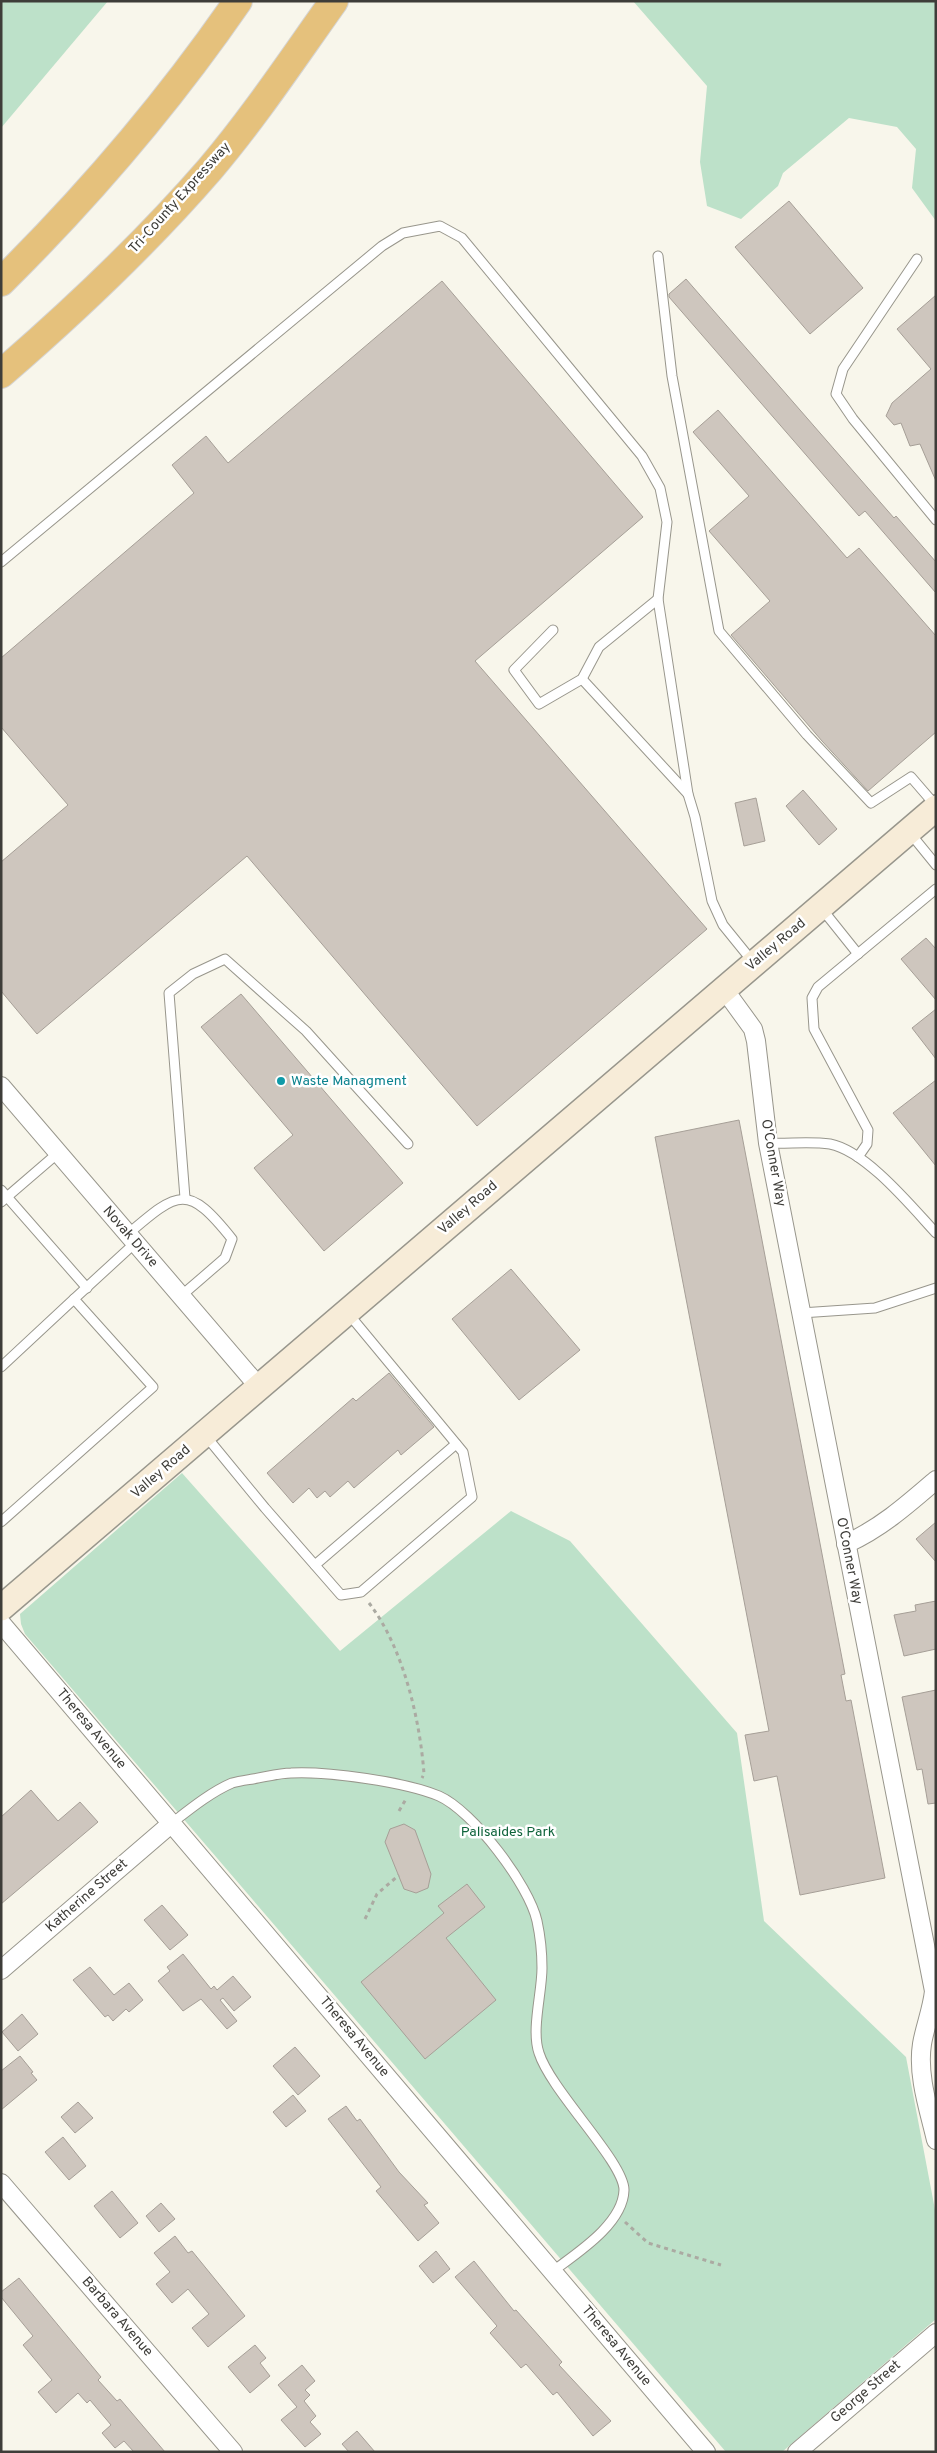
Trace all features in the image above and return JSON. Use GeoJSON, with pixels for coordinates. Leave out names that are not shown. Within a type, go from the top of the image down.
{"type":"FeatureCollection","features":[{"type":"Feature","properties":{"kind":"highway"},"geometry":{"type":"LineString","coordinates":[[1,282],[77,205],[122,154],[188,72],[238,1]]}},
{"type":"Feature","properties":{"kind":"highway","name":"Tri-County Expressway"},"geometry":{"type":"LineString","coordinates":[[1,374],[77,307],[188,194],[250,119],[334,1]]}},
{"type":"Feature","properties":{"kind":"main road","name":"Valley Road"},"geometry":{"type":"LineString","coordinates":[[1,1608],[936,807]]}},
{"type":"Feature","properties":{"kind":"street","name":"O'Conner Way"},"geometry":{"type":"LineString","coordinates":[[724,990],[753,1029],[756,1041],[768,1143],[935,1991],[932,2011],[922,2044],[922,2073],[936,2140]]}},
{"type":"Feature","properties":{"kind":"street","name":"Novak Drive"},"geometry":{"type":"LineString","coordinates":[[1,1086],[259,1388]]}},
{"type":"Feature","properties":{"kind":"street"},"geometry":{"type":"LineString","coordinates":[[846,1544],[870,1533],[887,1522],[936,1480]]}},
{"type":"Feature","properties":{"kind":"street","name":"Theresa Avenue"},"geometry":{"type":"LineString","coordinates":[[1,1623],[706,2452]]}},
{"type":"Feature","properties":{"kind":"street","name":"Katherine Street"},"geometry":{"type":"LineString","coordinates":[[1,1970],[172,1823]]}},
{"type":"Feature","properties":{"kind":"street","name":"Barbara Avenue"},"geometry":{"type":"LineString","coordinates":[[1,2183],[233,2452]]}},
{"type":"Feature","properties":{"kind":"street","name":"George Street"},"geometry":{"type":"LineString","coordinates":[[797,2452],[936,2333]]}},
{"type":"Feature","properties":{"kind":"lane"},"geometry":{"type":"LineString","coordinates":[[1,562],[382,246],[403,233],[440,226],[462,238],[642,456],[660,488],[667,522],[658,600],[688,794],[695,817],[712,901],[724,925],[754,963]]}},
{"type":"Feature","properties":{"kind":"lane"},"geometry":{"type":"LineString","coordinates":[[658,256],[672,376],[719,631],[807,736],[870,803],[911,777],[936,807]]}},
{"type":"Feature","properties":{"kind":"lane"},"geometry":{"type":"LineString","coordinates":[[917,258],[843,369],[836,394],[853,419],[936,520]]}},
{"type":"Feature","properties":{"kind":"lane"},"geometry":{"type":"LineString","coordinates":[[553,630],[514,670],[539,704],[582,679],[599,647],[658,600]]}},
{"type":"Feature","properties":{"kind":"lane"},"geometry":{"type":"LineString","coordinates":[[582,679],[688,794]]}},
{"type":"Feature","properties":{"kind":"lane"},"geometry":{"type":"LineString","coordinates":[[909,831],[936,865]]}},
{"type":"Feature","properties":{"kind":"lane"},"geometry":{"type":"LineString","coordinates":[[858,1158],[867,1144],[868,1130],[814,1029],[812,998],[818,987],[936,889]]}},
{"type":"Feature","properties":{"kind":"lane"},"geometry":{"type":"LineString","coordinates":[[820,907],[858,954]]}},
{"type":"Feature","properties":{"kind":"lane"},"geometry":{"type":"LineString","coordinates":[[185,1198],[169,993],[193,974],[225,959],[306,1031],[408,1144]]}},
{"type":"Feature","properties":{"kind":"lane"},"geometry":{"type":"LineString","coordinates":[[768,1143],[829,1144],[844,1148],[902,1196],[936,1233]]}},
{"type":"Feature","properties":{"kind":"lane"},"geometry":{"type":"LineString","coordinates":[[58,1153],[3,1196],[87,1288]]}},
{"type":"Feature","properties":{"kind":"lane"},"geometry":{"type":"LineString","coordinates":[[1,1367],[87,1288],[155,1211],[171,1202],[185,1198],[201,1204],[232,1239],[226,1258],[181,1296]]}},
{"type":"Feature","properties":{"kind":"lane"},"geometry":{"type":"LineString","coordinates":[[801,1313],[875,1308],[936,1288]]}},
{"type":"Feature","properties":{"kind":"lane"},"geometry":{"type":"LineString","coordinates":[[1,1522],[153,1387],[74,1299]]}},
{"type":"Feature","properties":{"kind":"lane"},"geometry":{"type":"LineString","coordinates":[[204,1434],[265,1508],[342,1595],[361,1592],[472,1497],[463,1452],[347,1312]]}},
{"type":"Feature","properties":{"kind":"lane"},"geometry":{"type":"LineString","coordinates":[[315,1565],[456,1444]]}},
{"type":"Feature","properties":{"kind":"lane"},"geometry":{"type":"LineString","coordinates":[[172,1823],[198,1804],[233,1783],[291,1773],[342,1776],[439,1796],[457,1808],[493,1845],[525,1888],[537,1921],[542,1968],[537,2013],[538,2052],[557,2089],[613,2162],[621,2176],[624,2188],[622,2201],[610,2223],[589,2244],[553,2271]]}},
{"type":"Feature","properties":{"kind":"path"},"geometry":{"type":"LineString","coordinates":[[361,1592],[378,1615],[405,1680],[419,1731],[424,1774],[416,1790],[399,1811]]}},
{"type":"Feature","properties":{"kind":"path"},"geometry":{"type":"LineString","coordinates":[[365,1919],[377,1894],[398,1875]]}},
{"type":"Feature","properties":{"kind":"path"},"geometry":{"type":"LineString","coordinates":[[615,2213],[648,2243],[721,2265]]}},
{"type":"Feature","properties":{"kind":"green space"},"geometry":{"type":"Polygon","coordinates":[[[1,1],[108,1],[1,128],[1,1]]]}},
{"type":"Feature","properties":{"kind":"green space"},"geometry":{"type":"Polygon","coordinates":[[[633,1],[936,1],[936,221],[912,188],[916,149],[897,127],[849,118],[783,173],[778,186],[741,219],[707,206],[700,162],[707,86],[633,1]]]}},
{"type":"Feature","properties":{"kind":"green space","name":"Palisaides Park"},"geometry":{"type":"Polygon","coordinates":[[[182,1473],[340,1651],[511,1511],[570,1541],[737,1733],[764,1921],[906,2057],[936,2215],[936,2319],[782,2452],[726,2452],[25,1634],[20,1614],[182,1473]]]}},
{"type":"Feature","properties":{"kind":"building"},"geometry":{"type":"Polygon","coordinates":[[[789,201],[863,288],[810,334],[735,247],[789,201]]]}},
{"type":"Feature","properties":{"kind":"building"},"geometry":{"type":"Polygon","coordinates":[[[686,279],[894,518],[896,516],[936,562],[936,593],[865,511],[859,516],[669,297],[669,294],[686,279]]]}},
{"type":"Feature","properties":{"kind":"building"},"geometry":{"type":"Polygon","coordinates":[[[442,281],[643,517],[475,661],[707,929],[477,1126],[247,856],[37,1034],[1,991],[1,862],[68,805],[1,727],[1,658],[194,493],[172,465],[206,436],[228,463],[442,281]]]}},
{"type":"Feature","properties":{"kind":"building"},"geometry":{"type":"Polygon","coordinates":[[[936,295],[936,481],[920,444],[910,446],[901,423],[894,425],[886,416],[892,403],[931,369],[897,329],[936,295]]]}},
{"type":"Feature","properties":{"kind":"building"},"geometry":{"type":"Polygon","coordinates":[[[718,410],[847,558],[859,548],[936,636],[936,732],[868,791],[822,741],[731,635],[770,601],[709,531],[749,496],[693,432],[718,410]]]}},
{"type":"Feature","properties":{"kind":"building"},"geometry":{"type":"Polygon","coordinates":[[[803,790],[837,829],[819,845],[786,806],[803,790]]]}},
{"type":"Feature","properties":{"kind":"building"},"geometry":{"type":"Polygon","coordinates":[[[756,798],[765,841],[744,846],[735,803],[756,798]]]}},
{"type":"Feature","properties":{"kind":"building"},"geometry":{"type":"Polygon","coordinates":[[[926,938],[936,949],[936,1000],[901,959],[926,938]]]}},
{"type":"Feature","properties":{"kind":"building","name":"Waste Managment"},"geometry":{"type":"Polygon","coordinates":[[[241,994],[403,1183],[324,1251],[254,1168],[293,1135],[201,1027],[241,994]]]}},
{"type":"Feature","properties":{"kind":"building"},"geometry":{"type":"Polygon","coordinates":[[[936,1009],[936,1059],[912,1028],[936,1009]]]}},
{"type":"Feature","properties":{"kind":"building"},"geometry":{"type":"Polygon","coordinates":[[[936,1080],[936,1166],[893,1113],[936,1080]]]}},
{"type":"Feature","properties":{"kind":"building"},"geometry":{"type":"Polygon","coordinates":[[[739,1120],[845,1674],[841,1675],[846,1701],[851,1700],[885,1878],[800,1895],[777,1776],[754,1781],[745,1735],[769,1731],[655,1137],[739,1120]]]}},
{"type":"Feature","properties":{"kind":"building"},"geometry":{"type":"Polygon","coordinates":[[[511,1269],[580,1350],[519,1400],[452,1319],[511,1269]]]}},
{"type":"Feature","properties":{"kind":"building"},"geometry":{"type":"Polygon","coordinates":[[[389,1373],[434,1427],[401,1455],[398,1450],[354,1488],[348,1481],[330,1497],[325,1491],[317,1498],[309,1488],[293,1503],[267,1473],[353,1398],[356,1401],[389,1373]]]}},
{"type":"Feature","properties":{"kind":"building"},"geometry":{"type":"Polygon","coordinates":[[[936,1522],[936,1562],[916,1539],[936,1522]]]}},
{"type":"Feature","properties":{"kind":"building"},"geometry":{"type":"Polygon","coordinates":[[[936,1601],[936,1649],[904,1656],[894,1615],[916,1611],[915,1605],[936,1601]]]}},
{"type":"Feature","properties":{"kind":"building"},"geometry":{"type":"Polygon","coordinates":[[[936,1690],[936,1803],[928,1804],[922,1769],[917,1770],[902,1697],[936,1690]]]}},
{"type":"Feature","properties":{"kind":"building"},"geometry":{"type":"Polygon","coordinates":[[[31,1790],[58,1821],[80,1802],[98,1822],[1,1904],[1,1817],[31,1790]]]}},
{"type":"Feature","properties":{"kind":"building"},"geometry":{"type":"Polygon","coordinates":[[[404,1824],[415,1830],[431,1874],[428,1888],[416,1893],[404,1889],[385,1842],[390,1829],[404,1824]]]}},
{"type":"Feature","properties":{"kind":"building"},"geometry":{"type":"Polygon","coordinates":[[[467,1884],[485,1907],[446,1938],[496,2000],[425,2059],[361,1982],[444,1913],[438,1906],[467,1884]]]}},
{"type":"Feature","properties":{"kind":"building"},"geometry":{"type":"Polygon","coordinates":[[[162,1905],[188,1935],[170,1950],[144,1920],[162,1905]]]}},
{"type":"Feature","properties":{"kind":"building"},"geometry":{"type":"Polygon","coordinates":[[[183,1954],[211,1989],[214,1986],[217,1990],[233,1976],[251,1997],[234,2011],[223,1998],[220,2000],[237,2021],[227,2029],[201,1999],[183,2011],[158,1981],[170,1971],[167,1967],[183,1954]]]}},
{"type":"Feature","properties":{"kind":"building"},"geometry":{"type":"Polygon","coordinates":[[[90,1967],[114,1995],[129,1983],[143,2000],[129,2012],[126,2009],[113,2021],[108,2015],[105,2017],[73,1980],[90,1967]]]}},
{"type":"Feature","properties":{"kind":"building"},"geometry":{"type":"Polygon","coordinates":[[[22,2014],[38,2034],[18,2051],[2,2032],[22,2014]]]}},
{"type":"Feature","properties":{"kind":"building"},"geometry":{"type":"Polygon","coordinates":[[[295,2047],[320,2076],[298,2095],[273,2066],[295,2047]]]}},
{"type":"Feature","properties":{"kind":"building"},"geometry":{"type":"Polygon","coordinates":[[[20,2056],[37,2080],[1,2110],[1,2071],[20,2056]]]}},
{"type":"Feature","properties":{"kind":"building"},"geometry":{"type":"Polygon","coordinates":[[[293,2095],[306,2111],[286,2127],[273,2112],[293,2095]]]}},
{"type":"Feature","properties":{"kind":"building"},"geometry":{"type":"Polygon","coordinates":[[[78,2102],[93,2118],[75,2133],[61,2117],[78,2102]]]}},
{"type":"Feature","properties":{"kind":"building"},"geometry":{"type":"Polygon","coordinates":[[[346,2106],[357,2121],[360,2119],[399,2172],[428,2203],[424,2205],[439,2223],[418,2241],[376,2191],[381,2187],[328,2119],[346,2106]]]}},
{"type":"Feature","properties":{"kind":"building"},"geometry":{"type":"Polygon","coordinates":[[[63,2137],[86,2166],[69,2180],[45,2152],[63,2137]]]}},
{"type":"Feature","properties":{"kind":"building"},"geometry":{"type":"Polygon","coordinates":[[[112,2191],[138,2223],[120,2238],[94,2206],[112,2191]]]}},
{"type":"Feature","properties":{"kind":"building"},"geometry":{"type":"Polygon","coordinates":[[[161,2203],[175,2219],[159,2232],[146,2216],[161,2203]]]}},
{"type":"Feature","properties":{"kind":"building"},"geometry":{"type":"Polygon","coordinates":[[[175,2236],[188,2253],[192,2251],[245,2316],[208,2347],[192,2328],[209,2314],[188,2289],[172,2303],[156,2284],[170,2272],[154,2253],[175,2236]]]}},
{"type":"Feature","properties":{"kind":"building"},"geometry":{"type":"Polygon","coordinates":[[[436,2251],[450,2269],[433,2283],[419,2266],[436,2251]]]}},
{"type":"Feature","properties":{"kind":"building"},"geometry":{"type":"Polygon","coordinates":[[[474,2261],[514,2311],[516,2310],[562,2362],[559,2365],[611,2421],[593,2436],[557,2392],[553,2395],[526,2364],[521,2368],[490,2333],[497,2326],[455,2277],[474,2261]]]}},
{"type":"Feature","properties":{"kind":"building"},"geometry":{"type":"Polygon","coordinates":[[[19,2278],[101,2377],[98,2380],[117,2401],[120,2399],[165,2452],[134,2452],[124,2441],[115,2448],[102,2433],[111,2425],[90,2400],[87,2403],[78,2393],[56,2413],[38,2392],[52,2380],[23,2345],[33,2336],[1,2297],[1,2292],[19,2278]]]}},
{"type":"Feature","properties":{"kind":"building"},"geometry":{"type":"Polygon","coordinates":[[[255,2345],[266,2358],[260,2363],[270,2376],[250,2393],[228,2367],[255,2345]]]}},
{"type":"Feature","properties":{"kind":"building"},"geometry":{"type":"Polygon","coordinates":[[[302,2365],[315,2381],[305,2390],[310,2395],[304,2401],[316,2416],[310,2422],[321,2434],[305,2447],[281,2420],[297,2407],[278,2385],[302,2365]]]}},
{"type":"Feature","properties":{"kind":"building"},"geometry":{"type":"Polygon","coordinates":[[[357,2431],[375,2452],[349,2452],[342,2444],[357,2431]]]}},
{"type":"Feature","properties":{"kind":"place","name":"Waste Managment"},"geometry":{"type":"Point","coordinates":[281,1081]}}]}
